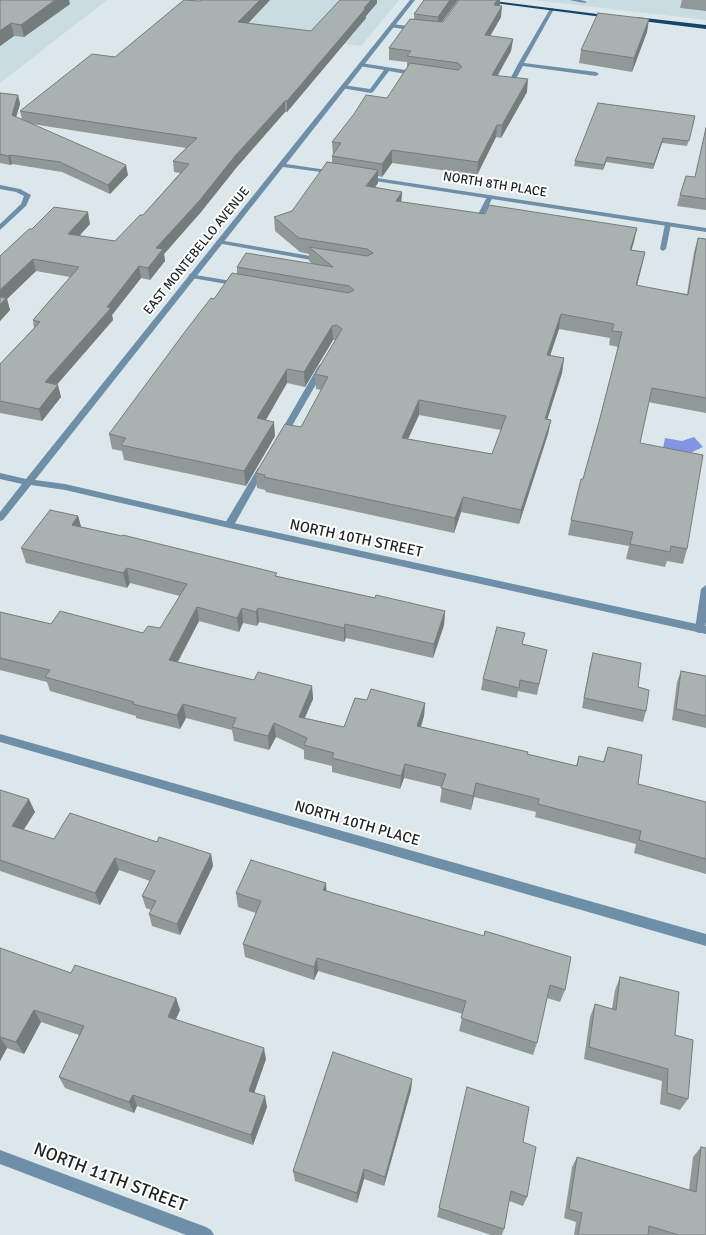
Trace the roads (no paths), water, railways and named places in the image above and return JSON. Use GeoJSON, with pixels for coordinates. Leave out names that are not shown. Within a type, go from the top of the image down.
{"type":"FeatureCollection","features":[{"type":"Feature","properties":{"kind":"main road"},"geometry":{"type":"LineString","coordinates":[[473,0],[614,16]]}},
{"type":"Feature","properties":{"kind":"main road"},"geometry":{"type":"LineString","coordinates":[[629,18],[706,27]]}},
{"type":"Feature","properties":{"kind":"street","name":"EAST MONTEBELLO AVENUE"},"geometry":{"type":"LineString","coordinates":[[0,518],[413,0]]}},
{"type":"Feature","properties":{"kind":"street"},"geometry":{"type":"LineString","coordinates":[[571,0],[585,2]]}},
{"type":"Feature","properties":{"kind":"street"},"geometry":{"type":"LineString","coordinates":[[511,83],[552,9]]}},
{"type":"Feature","properties":{"kind":"street"},"geometry":{"type":"LineString","coordinates":[[392,26],[426,30]]}},
{"type":"Feature","properties":{"kind":"street"},"geometry":{"type":"LineString","coordinates":[[521,64],[596,74]]}},
{"type":"Feature","properties":{"kind":"street"},"geometry":{"type":"LineString","coordinates":[[361,65],[426,75]]}},
{"type":"Feature","properties":{"kind":"street"},"geometry":{"type":"LineString","coordinates":[[344,87],[371,91],[388,69]]}},
{"type":"Feature","properties":{"kind":"street"},"geometry":{"type":"LineString","coordinates":[[281,165],[343,174]]}},
{"type":"Feature","properties":{"kind":"street","name":"NORTH 8TH PLACE"},"geometry":{"type":"LineString","coordinates":[[358,177],[706,230]]}},
{"type":"Feature","properties":{"kind":"street"},"geometry":{"type":"LineString","coordinates":[[0,186],[18,190],[28,195],[24,205],[0,228]]}},
{"type":"Feature","properties":{"kind":"street"},"geometry":{"type":"LineString","coordinates":[[478,220],[490,197]]}},
{"type":"Feature","properties":{"kind":"street"},"geometry":{"type":"LineString","coordinates":[[663,249],[668,224]]}},
{"type":"Feature","properties":{"kind":"street"},"geometry":{"type":"LineString","coordinates":[[219,242],[328,261]]}},
{"type":"Feature","properties":{"kind":"street"},"geometry":{"type":"LineString","coordinates":[[192,276],[247,286]]}},
{"type":"Feature","properties":{"kind":"street"},"geometry":{"type":"LineString","coordinates":[[277,444],[329,356]]}},
{"type":"Feature","properties":{"kind":"street"},"geometry":{"type":"LineString","coordinates":[[229,525],[269,458]]}},
{"type":"Feature","properties":{"kind":"street","name":"NORTH 10TH STREET"},"geometry":{"type":"LineString","coordinates":[[0,476],[28,482],[65,487],[229,525],[703,630]]}},
{"type":"Feature","properties":{"kind":"street"},"geometry":{"type":"LineString","coordinates":[[703,630],[706,589]]}},
{"type":"Feature","properties":{"kind":"street","name":"NORTH 10TH PLACE"},"geometry":{"type":"LineString","coordinates":[[0,738],[706,940]]}},
{"type":"Feature","properties":{"kind":"street","name":"NORTH 11TH STREET"},"geometry":{"type":"LineString","coordinates":[[0,1157],[206,1235]]}},
{"type":"Feature","properties":{"kind":"water"},"geometry":{"type":"Polygon","coordinates":[[[694,437],[703,447],[688,454],[663,448],[665,438],[682,441],[694,437]]]}}]}
